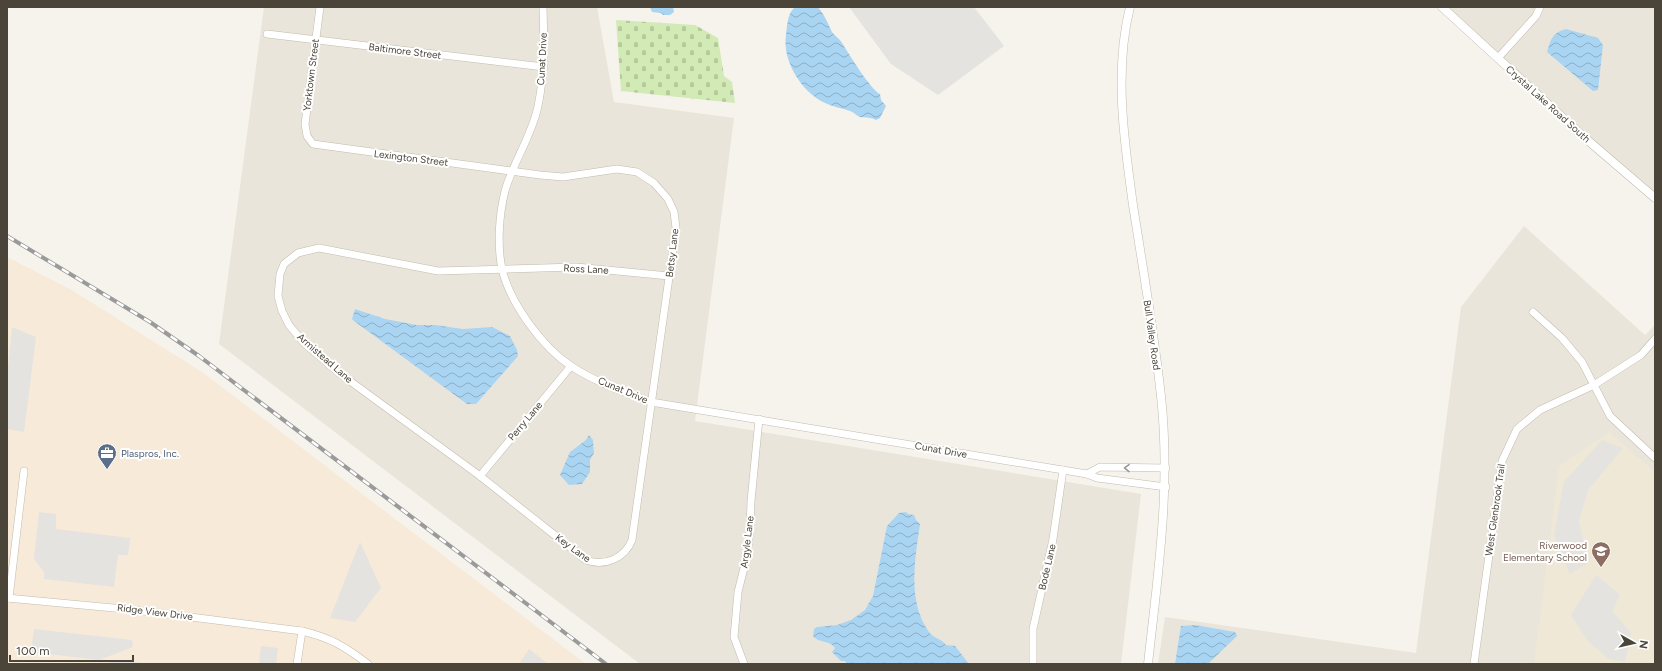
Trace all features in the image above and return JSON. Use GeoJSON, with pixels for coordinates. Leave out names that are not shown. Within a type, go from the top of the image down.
{"type":"FeatureCollection","features":[{"type":"Feature","properties":{"kind":"street","name":"Yorktown Street"},"geometry":{"type":"LineString","coordinates":[[310,142],[305,124],[320,7]]}},
{"type":"Feature","properties":{"kind":"street","name":"Cunat Drive"},"geometry":{"type":"LineString","coordinates":[[543,7],[544,67],[538,108],[505,190],[500,222],[502,269],[507,284],[527,321],[550,349],[571,366],[613,388],[651,402],[1087,474],[1097,478],[1166,487]]}},
{"type":"Feature","properties":{"kind":"street","name":"Bull Valley Road"},"geometry":{"type":"LineString","coordinates":[[1130,7],[1121,83],[1126,155],[1161,396],[1166,468],[1166,487],[1159,574],[1148,664]]}},
{"type":"Feature","properties":{"kind":"street","name":"Crystal Lake Road South"},"geometry":{"type":"LineString","coordinates":[[1442,7],[1585,138],[1655,198]]}},
{"type":"Feature","properties":{"kind":"street"},"geometry":{"type":"LineString","coordinates":[[1498,58],[1536,16],[1540,7]]}},
{"type":"Feature","properties":{"kind":"street","name":"Baltimore Street"},"geometry":{"type":"LineString","coordinates":[[267,34],[544,67]]}},
{"type":"Feature","properties":{"kind":"street","name":"Lexington Street"},"geometry":{"type":"LineString","coordinates":[[310,142],[326,147],[513,171]]}},
{"type":"Feature","properties":{"kind":"street","name":"Betsy Lane"},"geometry":{"type":"LineString","coordinates":[[513,171],[563,177],[617,169],[637,172],[654,183],[668,199],[674,212],[676,228],[651,402]]}},
{"type":"Feature","properties":{"kind":"street","name":"Armistead Lane"},"geometry":{"type":"LineString","coordinates":[[480,476],[339,373],[304,343],[293,331],[284,316],[278,296],[278,284],[284,264],[290,258],[303,251],[319,248],[433,271],[502,269]]}},
{"type":"Feature","properties":{"kind":"street","name":"Ross Lane"},"geometry":{"type":"LineString","coordinates":[[502,269],[576,267],[669,276]]}},
{"type":"Feature","properties":{"kind":"street"},"geometry":{"type":"LineString","coordinates":[[1533,312],[1562,338],[1582,362],[1610,416],[1655,458]]}},
{"type":"Feature","properties":{"kind":"street","name":"West Glenbrook Trail"},"geometry":{"type":"LineString","coordinates":[[1474,664],[1502,461],[1517,429],[1540,410],[1594,385],[1641,355],[1655,340]]}},
{"type":"Feature","properties":{"kind":"street","name":"Perry Lane"},"geometry":{"type":"LineString","coordinates":[[480,476],[571,366]]}},
{"type":"Feature","properties":{"kind":"street","name":"Key Lane"},"geometry":{"type":"LineString","coordinates":[[480,476],[586,560],[599,563],[620,557],[628,550],[632,540],[651,402]]}},
{"type":"Feature","properties":{"kind":"street","name":"Argyle Lane"},"geometry":{"type":"LineString","coordinates":[[744,664],[734,637],[738,592],[747,556],[750,530],[751,501],[759,419]]}},
{"type":"Feature","properties":{"kind":"street"},"geometry":{"type":"LineString","coordinates":[[1087,474],[1100,467],[1166,468]]}},
{"type":"Feature","properties":{"kind":"street"},"geometry":{"type":"LineString","coordinates":[[8,598],[24,470]]}},
{"type":"Feature","properties":{"kind":"street","name":"Bode Lane"},"geometry":{"type":"LineString","coordinates":[[1034,664],[1033,629],[1053,539],[1063,470]]}},
{"type":"Feature","properties":{"kind":"street","name":"Ridge View Drive"},"geometry":{"type":"LineString","coordinates":[[8,598],[135,610],[302,630],[320,635],[340,644],[368,664]]}},
{"type":"Feature","properties":{"kind":"street"},"geometry":{"type":"LineString","coordinates":[[298,664],[302,630]]}},
{"type":"Feature","properties":{"kind":"shaded area"},"geometry":{"type":"Polygon","coordinates":[[[264,7],[597,7],[614,102],[734,118],[695,421],[1141,494],[1121,664],[640,664],[219,344],[264,7]]]}},
{"type":"Feature","properties":{"kind":"shaded area"},"geometry":{"type":"Polygon","coordinates":[[[849,7],[974,7],[1004,46],[938,95],[891,64],[849,7]]]}},
{"type":"Feature","properties":{"kind":"shaded area"},"geometry":{"type":"Polygon","coordinates":[[[1442,7],[1655,7],[1655,197],[1442,7]]]}},
{"type":"Feature","properties":{"kind":"shaded area"},"geometry":{"type":"Polygon","coordinates":[[[1524,226],[1645,335],[1655,325],[1655,664],[1158,664],[1165,617],[1416,653],[1461,307],[1524,226]]]}},
{"type":"Feature","properties":{"kind":"shaded area"},"geometry":{"type":"Polygon","coordinates":[[[7,257],[70,289],[202,372],[586,664],[7,664],[7,257]]]}},
{"type":"Feature","properties":{"kind":"shaded area"},"geometry":{"type":"Polygon","coordinates":[[[12,327],[36,337],[24,432],[7,429],[7,378],[12,327]]]}},
{"type":"Feature","properties":{"kind":"shaded area","name":"Riverwood Elementary School"},"geometry":{"type":"Polygon","coordinates":[[[1609,432],[1655,472],[1655,664],[1534,664],[1559,466],[1609,432]]]}},
{"type":"Feature","properties":{"kind":"shaded area"},"geometry":{"type":"Polygon","coordinates":[[[1602,440],[1623,448],[1588,490],[1579,521],[1588,563],[1570,574],[1554,535],[1564,482],[1602,440]]]}},
{"type":"Feature","properties":{"kind":"shaded area"},"geometry":{"type":"Polygon","coordinates":[[[39,512],[56,514],[56,529],[130,538],[128,555],[118,555],[114,587],[44,579],[44,572],[34,559],[39,512]]]}},
{"type":"Feature","properties":{"kind":"shaded area"},"geometry":{"type":"Polygon","coordinates":[[[360,542],[381,588],[355,622],[330,618],[360,542]]]}},
{"type":"Feature","properties":{"kind":"shaded area"},"geometry":{"type":"Polygon","coordinates":[[[1596,575],[1620,595],[1612,611],[1631,633],[1625,662],[1609,659],[1588,641],[1571,615],[1596,575]]]}},
{"type":"Feature","properties":{"kind":"shaded area"},"geometry":{"type":"Polygon","coordinates":[[[34,629],[132,640],[133,647],[99,660],[31,652],[34,629]]]}},
{"type":"Feature","properties":{"kind":"shaded area"},"geometry":{"type":"Polygon","coordinates":[[[261,646],[278,648],[276,664],[259,664],[261,646]]]}},
{"type":"Feature","properties":{"kind":"shaded area"},"geometry":{"type":"Polygon","coordinates":[[[529,649],[548,664],[519,664],[529,649]]]}},
{"type":"Feature","properties":{"kind":"shaded area"},"geometry":{"type":"Polygon","coordinates":[[[117,660],[151,664],[104,664],[117,660]]]}},
{"type":"Feature","properties":{"kind":"green space"},"geometry":{"type":"Polygon","coordinates":[[[616,20],[695,25],[718,38],[724,76],[732,82],[735,103],[621,91],[616,20]]]}},
{"type":"Feature","properties":{"kind":"water"},"geometry":{"type":"Polygon","coordinates":[[[815,6],[819,8],[832,32],[841,42],[871,86],[880,94],[881,100],[886,106],[880,118],[876,120],[860,117],[851,112],[828,104],[816,98],[801,83],[790,65],[786,45],[788,21],[790,13],[795,7],[815,6]]]}},
{"type":"Feature","properties":{"kind":"water"},"geometry":{"type":"Polygon","coordinates":[[[650,7],[673,7],[674,12],[670,15],[663,15],[661,13],[652,12],[650,7]]]}},
{"type":"Feature","properties":{"kind":"water"},"geometry":{"type":"Polygon","coordinates":[[[1566,29],[1598,38],[1603,45],[1598,90],[1593,91],[1547,52],[1553,37],[1558,32],[1566,29]]]}},
{"type":"Feature","properties":{"kind":"water"},"geometry":{"type":"Polygon","coordinates":[[[355,309],[385,319],[417,325],[435,325],[463,329],[492,327],[510,336],[517,350],[518,356],[476,404],[467,404],[354,321],[352,319],[355,309]]]}},
{"type":"Feature","properties":{"kind":"water"},"geometry":{"type":"Polygon","coordinates":[[[589,435],[593,440],[594,453],[590,460],[590,472],[582,484],[569,485],[560,475],[570,452],[586,440],[589,435]]]}},
{"type":"Feature","properties":{"kind":"water"},"geometry":{"type":"Polygon","coordinates":[[[906,512],[914,515],[920,524],[914,580],[915,593],[922,620],[931,634],[946,645],[955,646],[969,664],[847,664],[845,661],[841,661],[832,652],[835,648],[833,645],[818,640],[813,636],[814,629],[817,627],[837,625],[851,620],[865,610],[873,596],[887,526],[899,513],[906,512]]]}},
{"type":"Feature","properties":{"kind":"water"},"geometry":{"type":"Polygon","coordinates":[[[1195,625],[1235,632],[1237,636],[1208,664],[1175,664],[1181,626],[1195,625]]]}},
{"type":"Feature","properties":{"kind":"railway"},"geometry":{"type":"LineString","coordinates":[[7,236],[150,322],[199,356],[606,664]]}},
{"type":"Feature","properties":{"kind":"place","name":"Plaspros, Inc."},"geometry":{"type":"Point","coordinates":[107,470]}},
{"type":"Feature","properties":{"kind":"place","name":"Riverwood Elementary School"},"geometry":{"type":"Point","coordinates":[1601,568]}}]}
